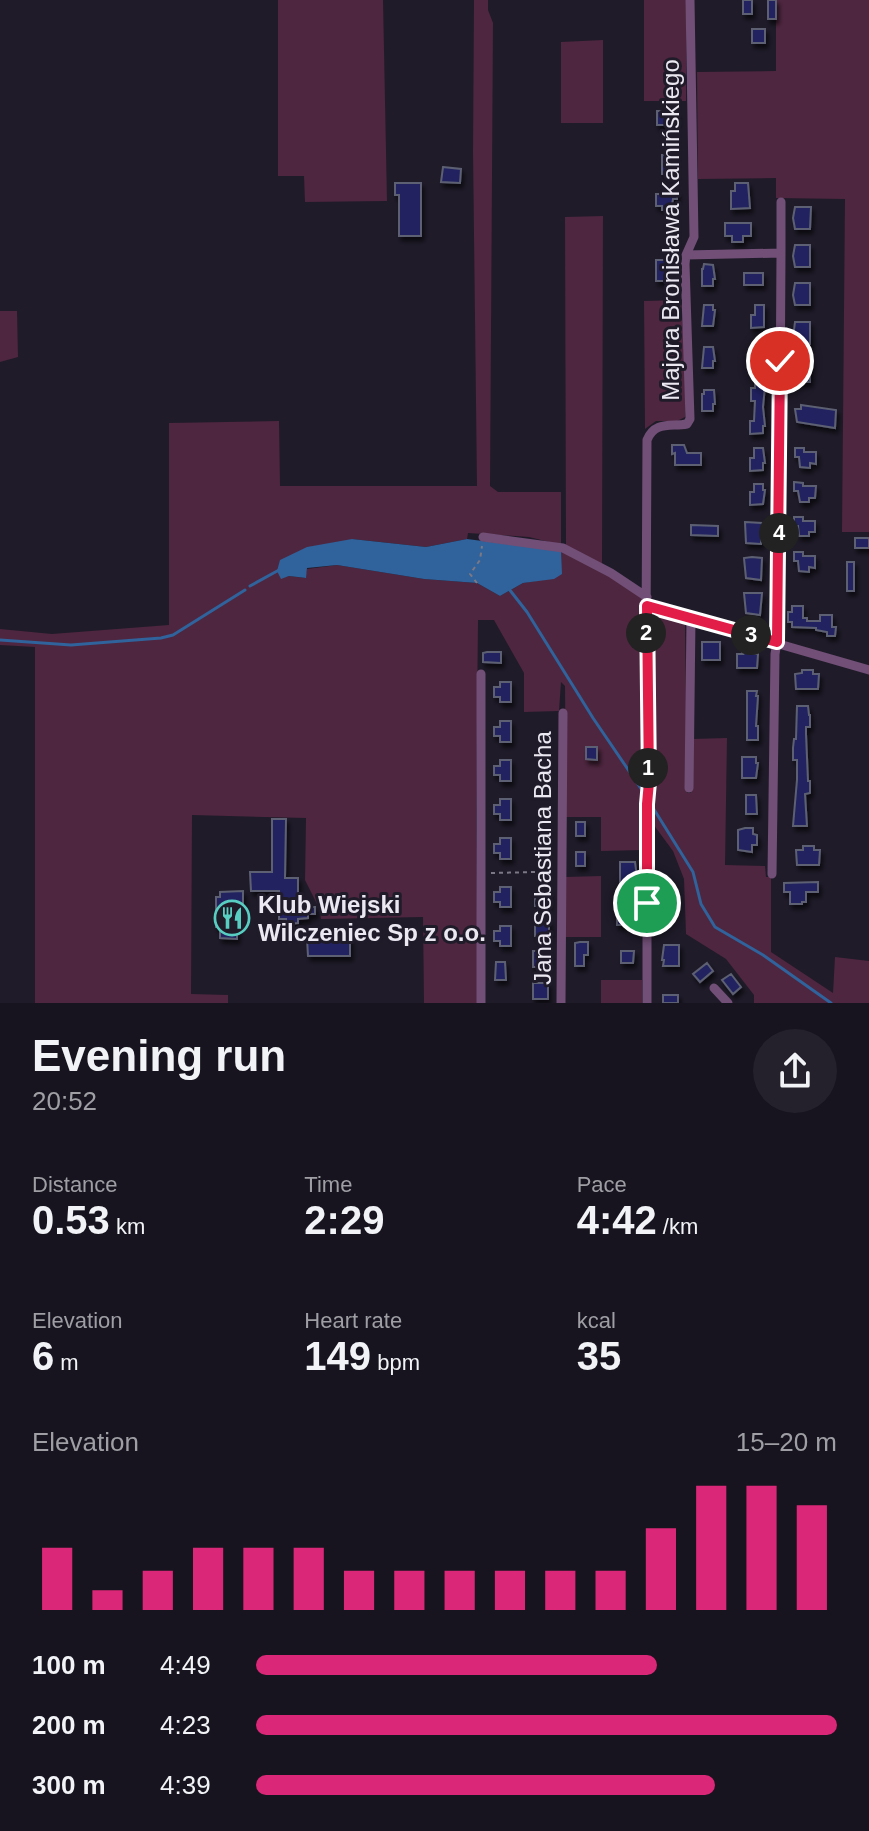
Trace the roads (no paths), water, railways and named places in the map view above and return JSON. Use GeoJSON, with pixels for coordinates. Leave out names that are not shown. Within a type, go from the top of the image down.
{"type":"FeatureCollection","features":[{"type":"Feature","properties":{"kind":"street","name":"Majora Bronisława Kamińskiego"},"geometry":{"type":"LineString","coordinates":[[647,1003],[647,440],[652,429],[687,424],[690,419],[685,264],[694,237],[690,0]]}},
{"type":"Feature","properties":{"kind":"street"},"geometry":{"type":"LineString","coordinates":[[772,874],[781,202]]}},
{"type":"Feature","properties":{"kind":"street"},"geometry":{"type":"LineString","coordinates":[[686,255],[781,253]]}},
{"type":"Feature","properties":{"kind":"street"},"geometry":{"type":"LineString","coordinates":[[483,537],[563,548],[611,573],[647,601],[691,618],[869,670]]}},
{"type":"Feature","properties":{"kind":"street"},"geometry":{"type":"LineString","coordinates":[[689,788],[691,618]]}},
{"type":"Feature","properties":{"kind":"street"},"geometry":{"type":"LineString","coordinates":[[481,674],[481,1003]]}},
{"type":"Feature","properties":{"kind":"street","name":"Jana Sebastiana Bacha"},"geometry":{"type":"LineString","coordinates":[[561,1003],[563,713]]}},
{"type":"Feature","properties":{"kind":"street"},"geometry":{"type":"LineString","coordinates":[[714,988],[728,1003]]}},
{"type":"Feature","properties":{"kind":"water"},"geometry":{"type":"Polygon","coordinates":[[[352,539],[426,547],[467,539],[561,551],[562,574],[554,579],[523,583],[500,596],[477,583],[424,579],[337,565],[307,568],[306,578],[289,576],[281,579],[277,571],[280,560],[307,547],[352,539]]]}},
{"type":"Feature","properties":{"kind":"waterway"},"geometry":{"type":"LineString","coordinates":[[250,586],[279,570]]}},
{"type":"Feature","properties":{"kind":"waterway"},"geometry":{"type":"LineString","coordinates":[[509,589],[644,793]]}},
{"type":"Feature","properties":{"kind":"waterway"},"geometry":{"type":"LineString","coordinates":[[0,640],[71,645],[161,638],[173,635],[245,590]]}},
{"type":"Feature","properties":{"kind":"waterway"},"geometry":{"type":"LineString","coordinates":[[650,803],[693,872],[701,904],[715,927],[763,955],[831,1003]]}},
{"type":"Feature","properties":{"kind":"place","name":"Klub Wiejski Wilczeniec Sp z o.o."},"geometry":{"type":"Point","coordinates":[232,918]}}]}
